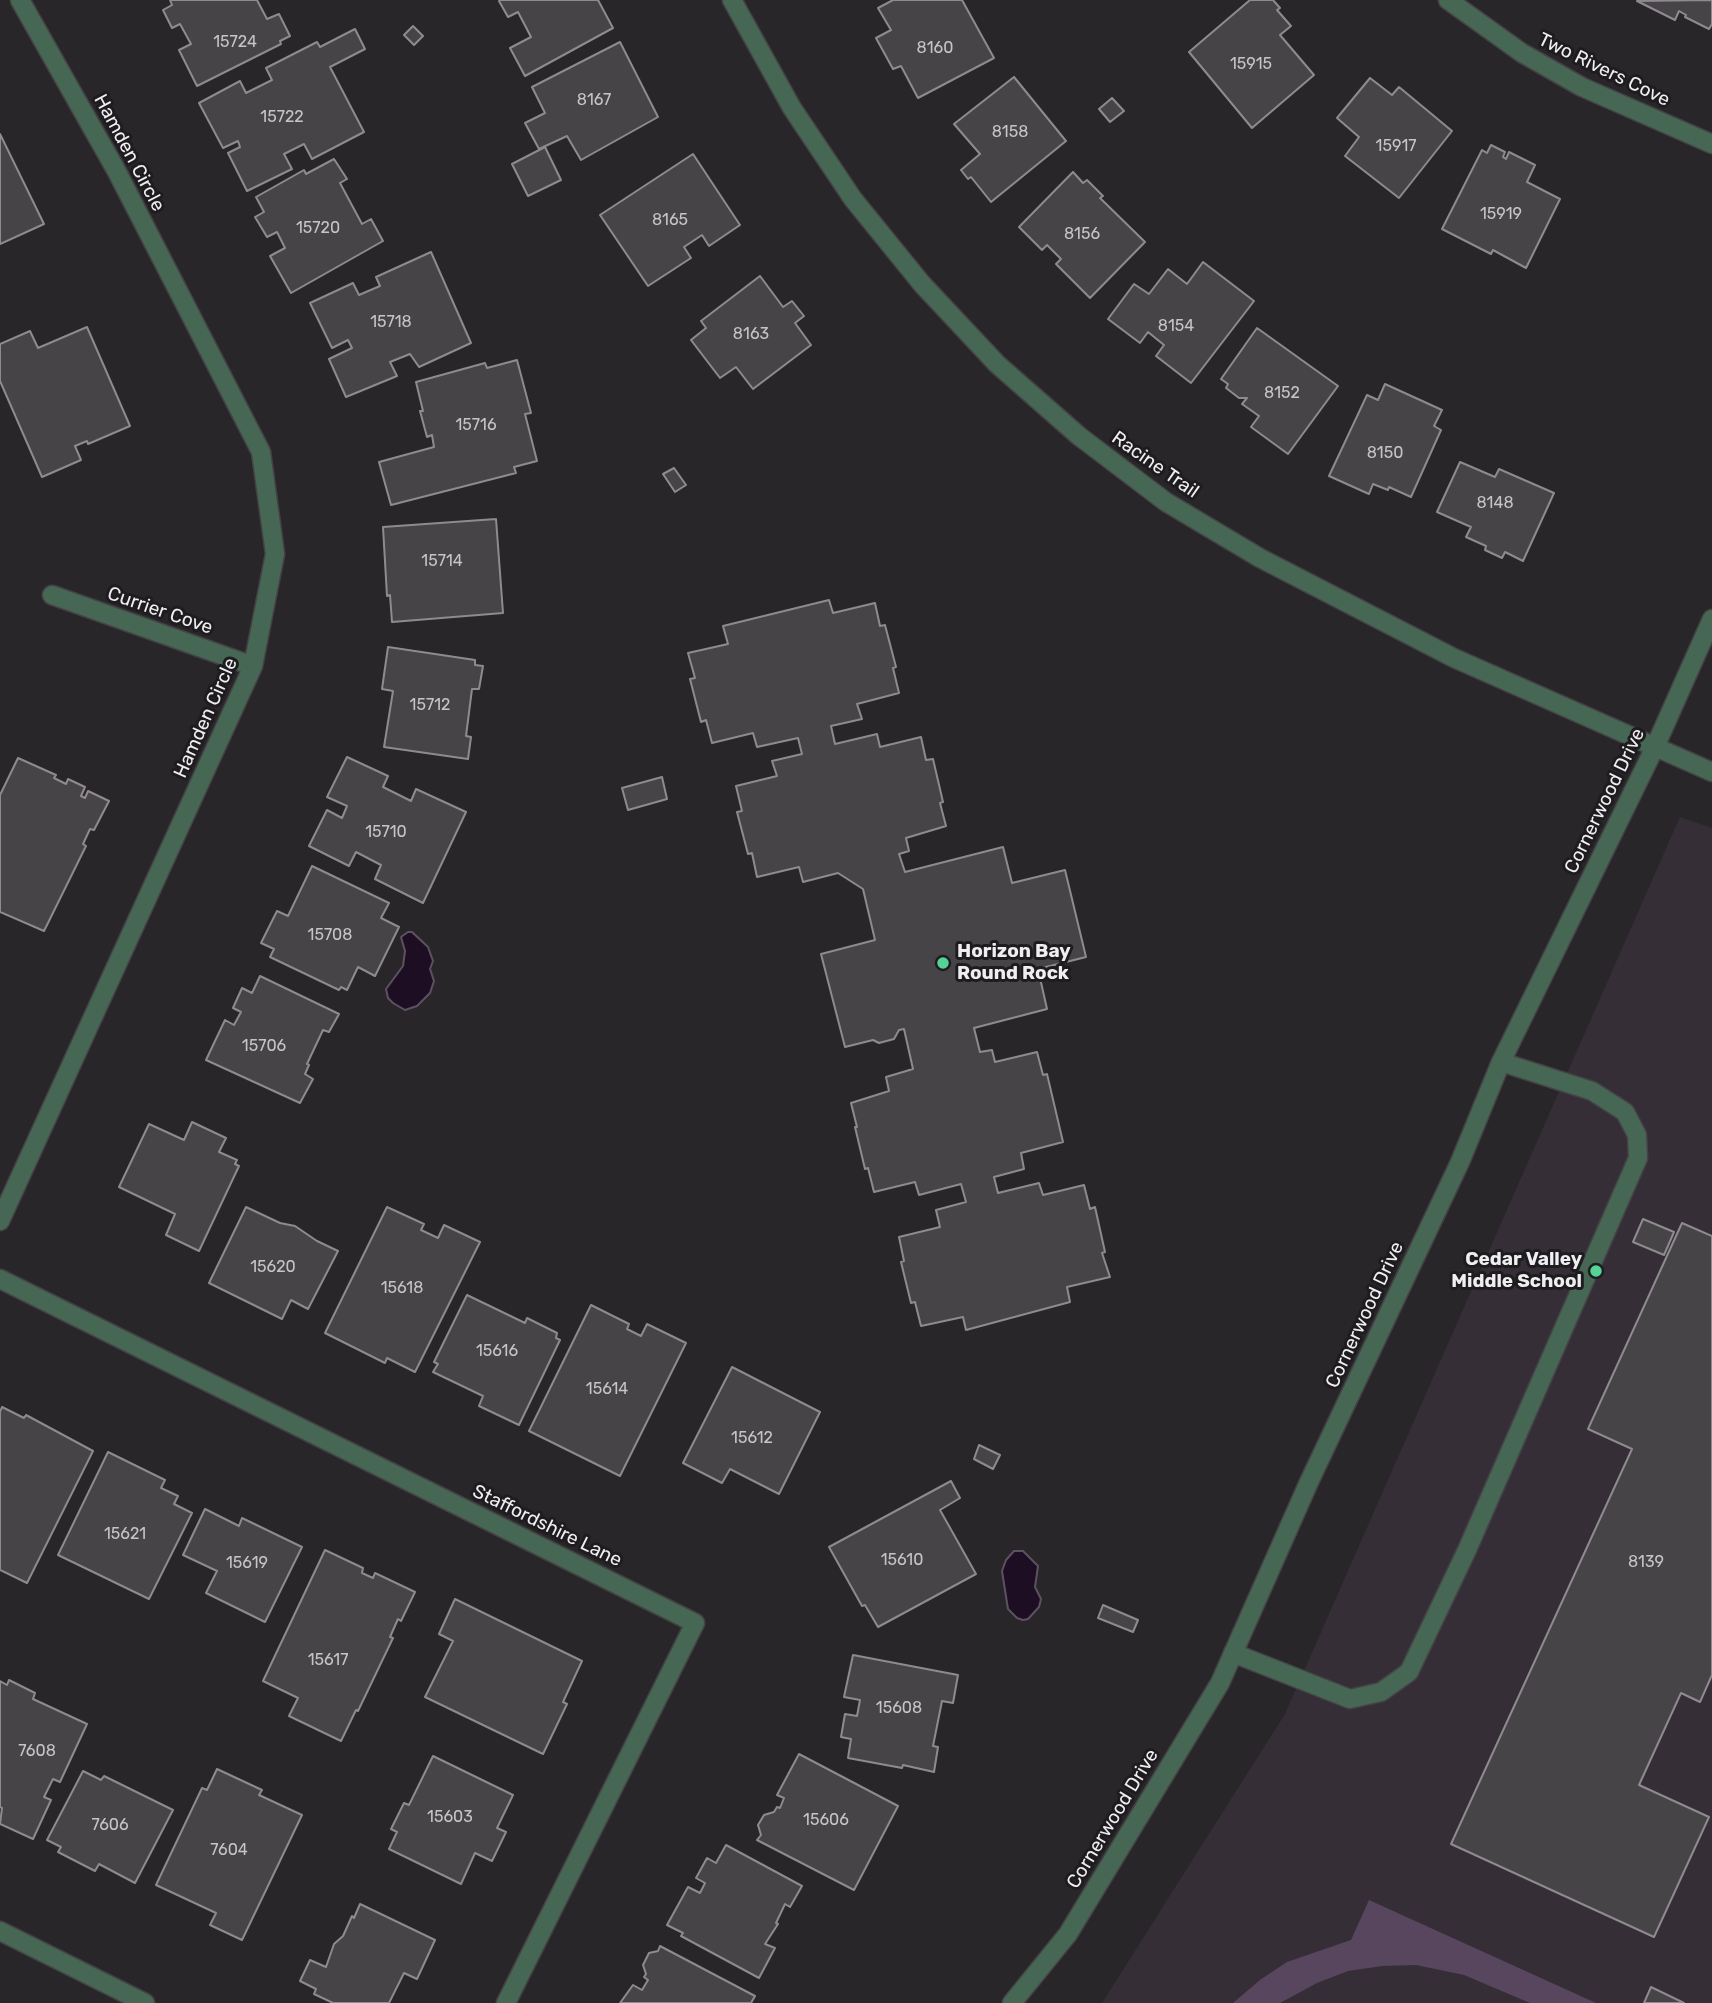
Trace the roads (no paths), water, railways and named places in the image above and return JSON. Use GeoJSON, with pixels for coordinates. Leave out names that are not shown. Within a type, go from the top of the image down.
{"type":"FeatureCollection","features":[{"type":"Feature","properties":{"kind":"street","name":"Hamden Circle"},"geometry":{"type":"LineString","coordinates":[[0,1221],[253,666],[275,554],[261,452],[116,170],[20,0]]}},
{"type":"Feature","properties":{"kind":"street","name":"Racine Trail"},"geometry":{"type":"LineString","coordinates":[[732,0],[792,108],[853,199],[922,284],[997,364],[1079,436],[1166,502],[1260,558],[1454,658],[1712,772]]}},
{"type":"Feature","properties":{"kind":"street","name":"Two Rivers Cove"},"geometry":{"type":"LineString","coordinates":[[1448,0],[1522,53],[1582,87],[1712,144]]}},
{"type":"Feature","properties":{"kind":"street","name":"Currier Cove"},"geometry":{"type":"LineString","coordinates":[[52,595],[253,666]]}},
{"type":"Feature","properties":{"kind":"street","name":"Cornerwood Drive"},"geometry":{"type":"LineString","coordinates":[[1012,2003],[1069,1934],[1220,1683],[1309,1482],[1460,1161],[1501,1062],[1656,747],[1712,620]]}},
{"type":"Feature","properties":{"kind":"street"},"geometry":{"type":"LineString","coordinates":[[1233,1653],[1350,1699],[1381,1692],[1409,1672],[1467,1550],[1638,1158],[1637,1135],[1625,1112],[1592,1091],[1501,1062]]}},
{"type":"Feature","properties":{"kind":"street","name":"Staffordshire Lane"},"geometry":{"type":"LineString","coordinates":[[0,1279],[695,1623],[506,2003]]}},
{"type":"Feature","properties":{"kind":"street"},"geometry":{"type":"LineString","coordinates":[[0,1931],[145,2003]]}},
{"type":"Feature","properties":{"kind":"place","name":"Horizon Bay Round Rock"},"geometry":{"type":"Point","coordinates":[943,963]}},
{"type":"Feature","properties":{"kind":"place","name":"Cedar Valley Middle School"},"geometry":{"type":"Point","coordinates":[1596,1271]}}]}
